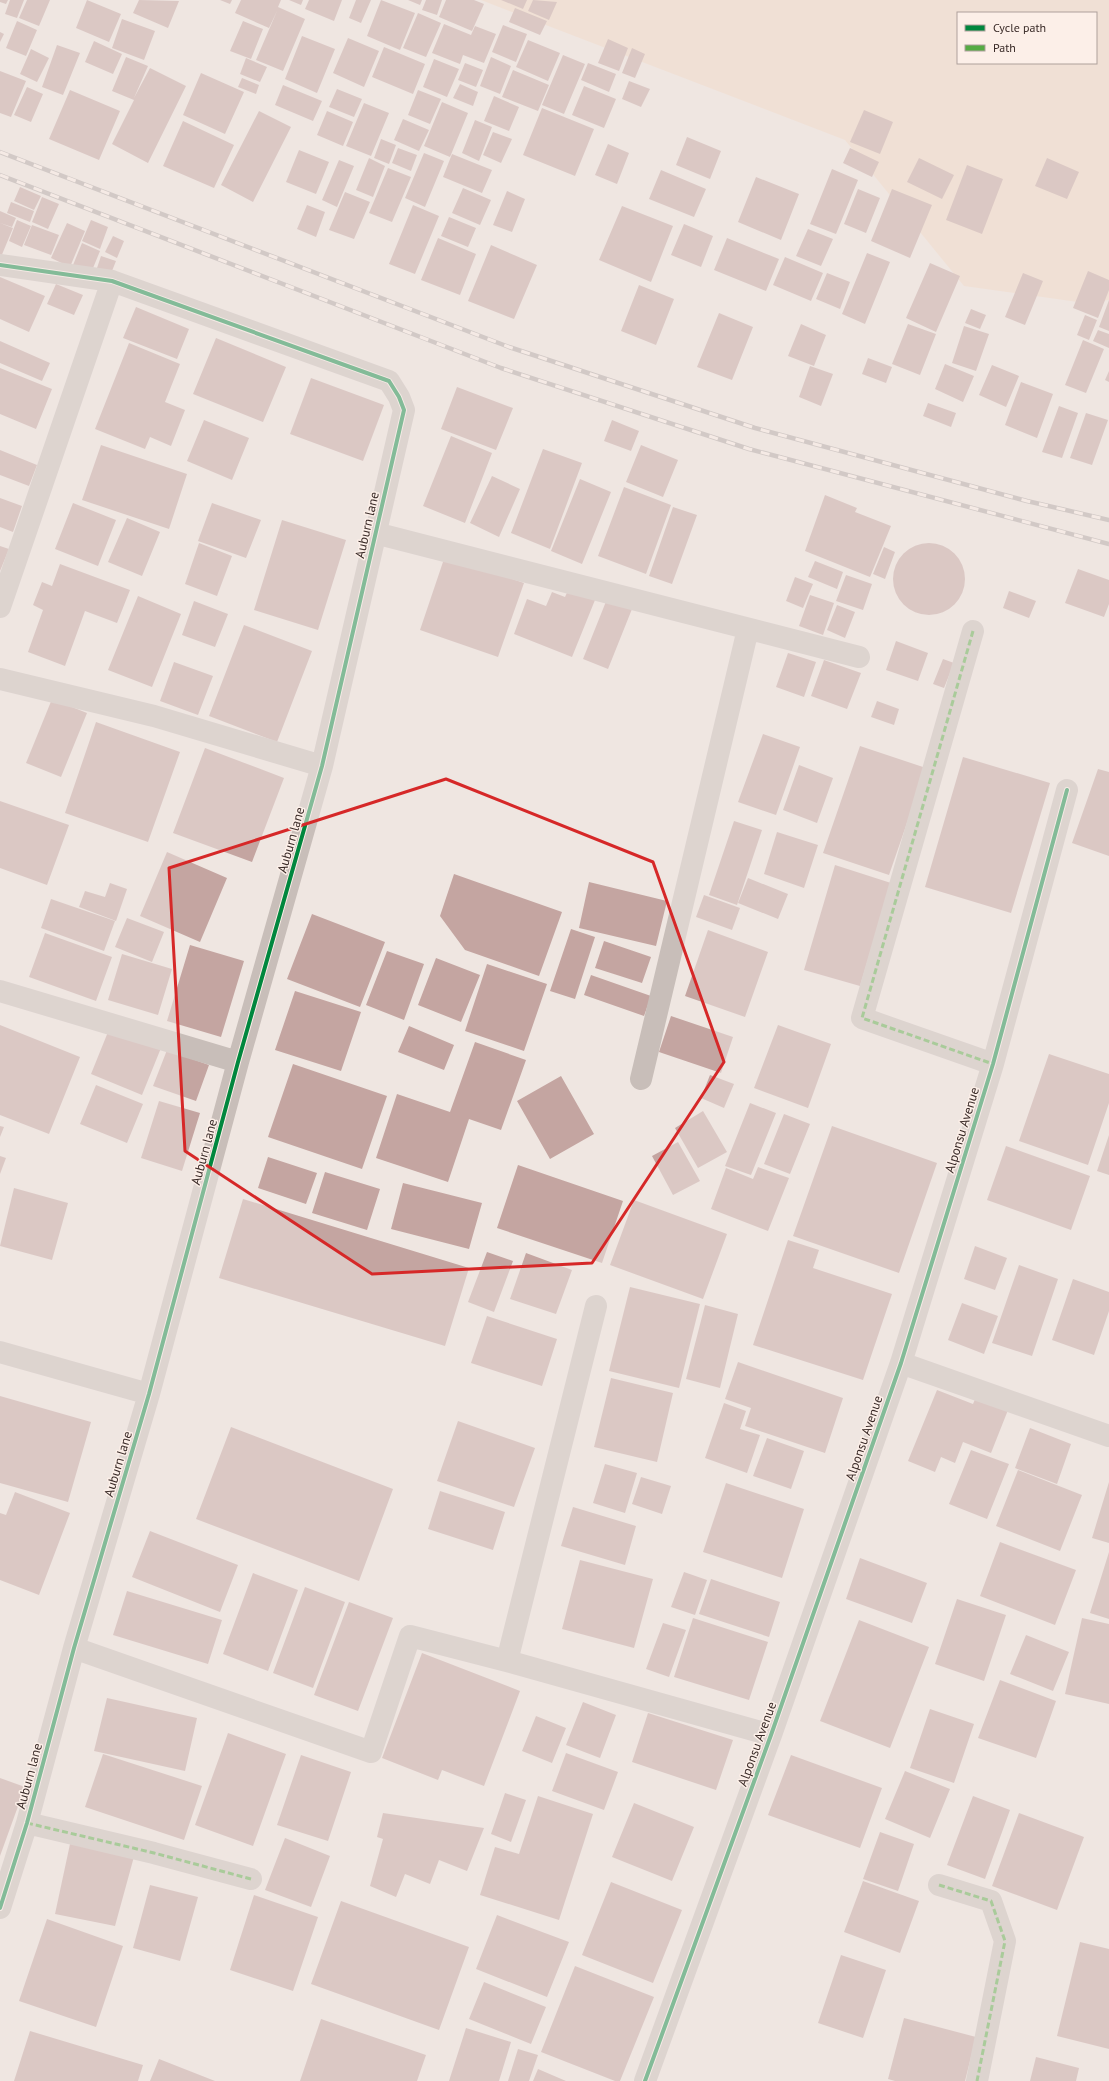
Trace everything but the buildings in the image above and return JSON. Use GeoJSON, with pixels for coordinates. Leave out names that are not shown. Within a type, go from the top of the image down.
{"type":"FeatureCollection","features":[{"type":"Feature","properties":{"kind":"street"},"geometry":{"type":"LineString","coordinates":[[0,265],[112,281],[0,607]]}},
{"type":"Feature","properties":{"kind":"street","name":"Auburn lane"},"geometry":{"type":"LineString","coordinates":[[0,1908],[27,1822],[74,1648],[149,1394],[238,1062],[322,766],[404,410],[399,397],[389,381],[112,281]]}},
{"type":"Feature","properties":{"kind":"street"},"geometry":{"type":"LineString","coordinates":[[375,533],[859,657]]}},
{"type":"Feature","properties":{"kind":"street"},"geometry":{"type":"LineString","coordinates":[[641,1079],[748,629]]}},
{"type":"Feature","properties":{"kind":"street"},"geometry":{"type":"LineString","coordinates":[[973,631],[862,1018],[993,1064]]}},
{"type":"Feature","properties":{"kind":"street"},"geometry":{"type":"LineString","coordinates":[[0,679],[154,716],[322,766]]}},
{"type":"Feature","properties":{"kind":"street","name":"Alponsu Avenue"},"geometry":{"type":"LineString","coordinates":[[645,2081],[771,1735],[901,1363],[993,1064],[1067,790]]}},
{"type":"Feature","properties":{"kind":"street"},"geometry":{"type":"LineString","coordinates":[[0,991],[238,1062]]}},
{"type":"Feature","properties":{"kind":"street"},"geometry":{"type":"LineString","coordinates":[[507,1661],[596,1306]]}},
{"type":"Feature","properties":{"kind":"street"},"geometry":{"type":"LineString","coordinates":[[0,1352],[149,1394]]}},
{"type":"Feature","properties":{"kind":"street"},"geometry":{"type":"LineString","coordinates":[[901,1363],[1109,1436]]}},
{"type":"Feature","properties":{"kind":"street"},"geometry":{"type":"LineString","coordinates":[[74,1648],[372,1752],[410,1636],[507,1661],[771,1735]]}},
{"type":"Feature","properties":{"kind":"street"},"geometry":{"type":"LineString","coordinates":[[27,1822],[154,1853],[251,1879]]}},
{"type":"Feature","properties":{"kind":"street"},"geometry":{"type":"LineString","coordinates":[[939,1884],[991,1901],[1005,1941],[977,2081]]}},
{"type":"Feature","properties":{"kind":"highlighted area"},"geometry":{"type":"Polygon","coordinates":[[[446,779],[653,862],[724,1062],[592,1263],[372,1274],[185,1151],[169,868],[446,779]]]}},
{"type":"Feature","properties":{"kind":"sand"},"geometry":{"type":"Polygon","coordinates":[[[481,0],[1109,0],[1109,300],[1085,303],[964,286],[845,140],[481,0]]]}},
{"type":"Feature","properties":{"kind":"railway"},"geometry":{"type":"LineString","coordinates":[[0,152],[509,347],[755,428],[1027,501],[1109,520]]}},
{"type":"Feature","properties":{"kind":"railway"},"geometry":{"type":"LineString","coordinates":[[0,175],[501,368],[749,449],[1109,544]]}},
{"type":"Feature","properties":{"kind":"marked path"},"geometry":{"type":"LineString","coordinates":[[973,631],[862,1018],[993,1064]]}},
{"type":"Feature","properties":{"kind":"marked path"},"geometry":{"type":"LineString","coordinates":[[27,1823],[154,1853],[251,1879]]}},
{"type":"Feature","properties":{"kind":"marked path"},"geometry":{"type":"LineString","coordinates":[[939,1885],[991,1901],[1005,1941],[977,2081]]}},
{"type":"Feature","properties":{"kind":"cycle path"},"geometry":{"type":"LineString","coordinates":[[0,265],[112,281],[389,381],[399,397],[404,410],[322,766],[238,1062],[149,1394],[74,1648],[27,1823],[0,1908]]}},
{"type":"Feature","properties":{"kind":"cycle path"},"geometry":{"type":"LineString","coordinates":[[645,2081],[771,1735],[901,1363],[993,1064],[1067,790]]}}]}
